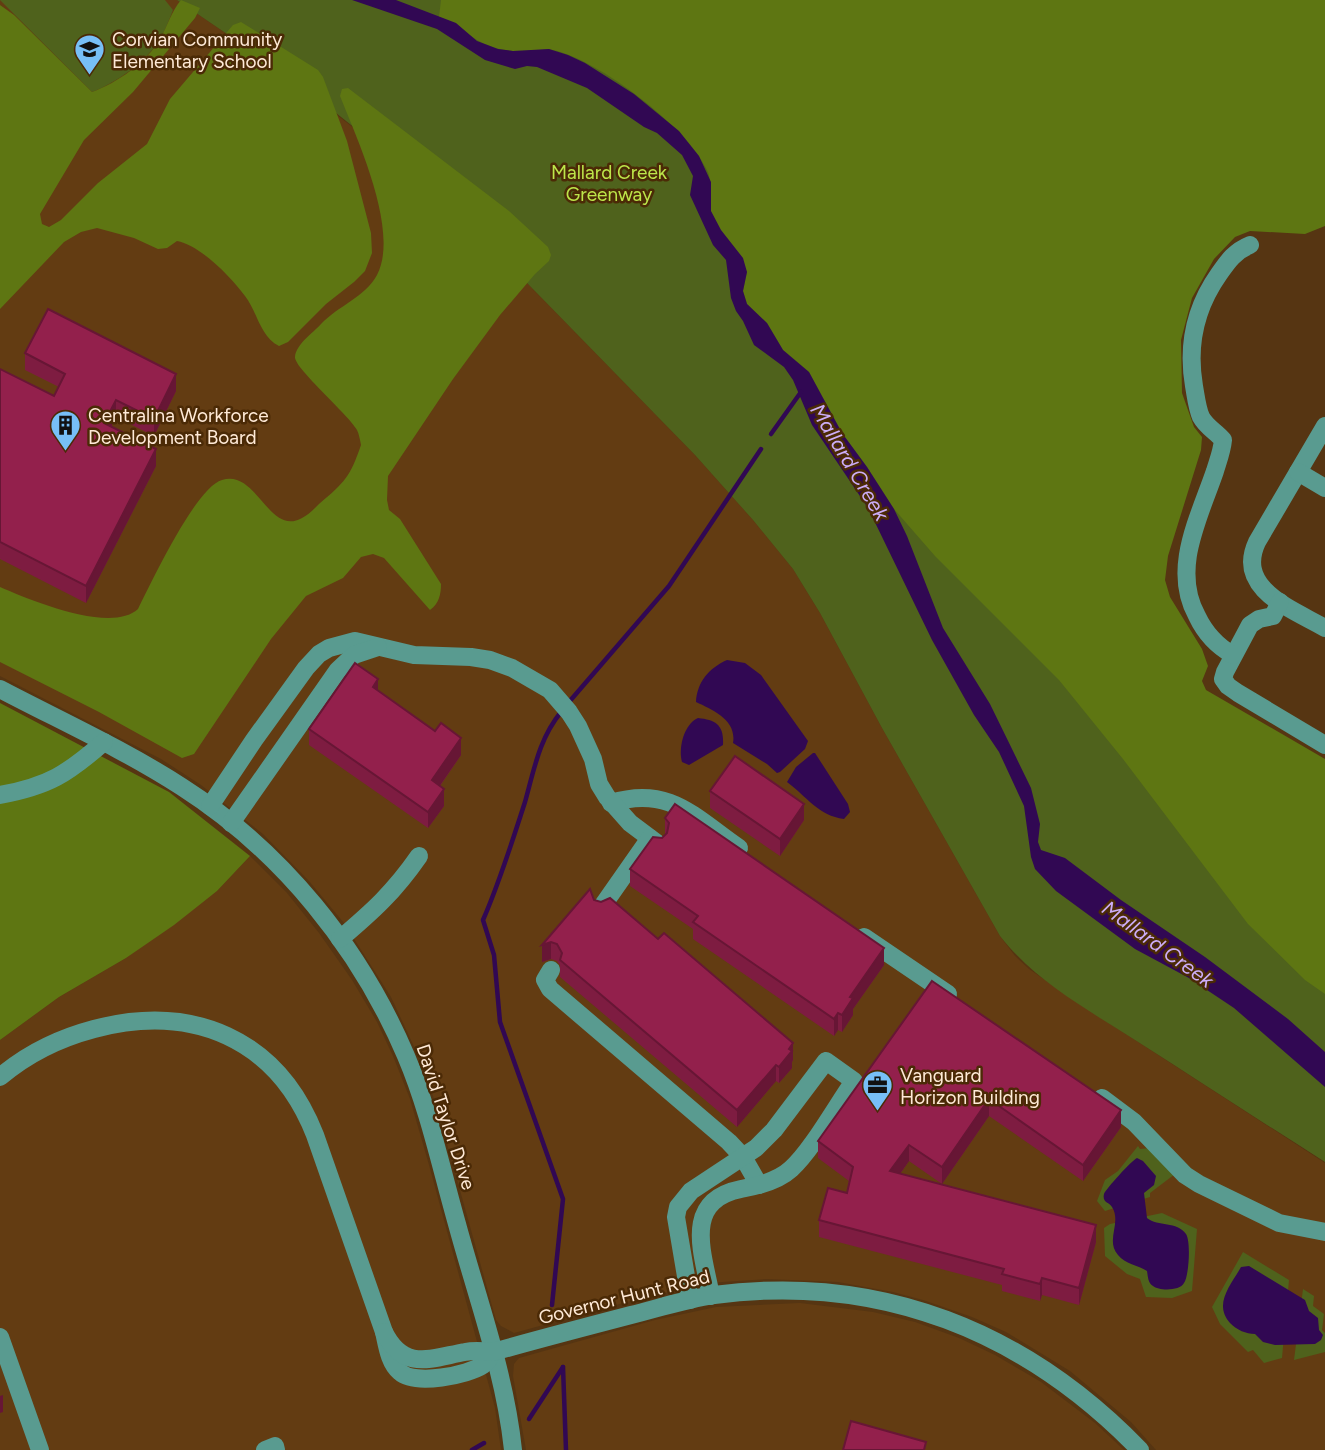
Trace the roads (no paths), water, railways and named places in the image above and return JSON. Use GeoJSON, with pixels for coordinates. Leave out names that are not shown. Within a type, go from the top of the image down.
{"type":"FeatureCollection","features":[{"type":"Feature","properties":{"kind":"street"},"geometry":{"type":"LineString","coordinates":[[1233,655],[1219,646],[1203,628],[1193,609],[1187,588],[1186,559],[1223,444],[1223,439],[1208,426],[1199,412],[1191,357],[1196,320],[1207,293],[1234,253],[1250,244]]}},
{"type":"Feature","properties":{"kind":"street"},"geometry":{"type":"LineString","coordinates":[[1325,426],[1257,542],[1251,561],[1257,582],[1265,591],[1325,628]]}},
{"type":"Feature","properties":{"kind":"street"},"geometry":{"type":"LineString","coordinates":[[1298,472],[1325,488]]}},
{"type":"Feature","properties":{"kind":"street"},"geometry":{"type":"LineString","coordinates":[[1280,602],[1273,616],[1250,625],[1223,676],[1224,682],[1325,745]]}},
{"type":"Feature","properties":{"kind":"street"},"geometry":{"type":"LineString","coordinates":[[210,806],[254,740],[319,654],[329,648],[355,641],[414,655],[490,660],[512,668],[550,690],[578,726],[593,759],[599,784],[611,803],[630,823],[654,841],[601,908]]}},
{"type":"Feature","properties":{"kind":"street"},"geometry":{"type":"LineString","coordinates":[[231,823],[338,670],[354,655],[378,646]]}},
{"type":"Feature","properties":{"kind":"street","name":"David Taylor Drive"},"geometry":{"type":"LineString","coordinates":[[0,689],[169,779],[210,806],[281,868],[340,939],[361,970],[384,1010],[415,1079],[502,1384],[513,1450]]}},
{"type":"Feature","properties":{"kind":"street"},"geometry":{"type":"LineString","coordinates":[[254,740],[278,756]]}},
{"type":"Feature","properties":{"kind":"street"},"geometry":{"type":"LineString","coordinates":[[0,795],[47,783],[79,764],[104,743]]}},
{"type":"Feature","properties":{"kind":"street"},"geometry":{"type":"LineString","coordinates":[[611,803],[629,797],[645,796],[670,802],[756,861]]}},
{"type":"Feature","properties":{"kind":"street"},"geometry":{"type":"LineString","coordinates":[[340,939],[378,908],[399,885],[419,856]]}},
{"type":"Feature","properties":{"kind":"street"},"geometry":{"type":"LineString","coordinates":[[855,930],[957,1001]]}},
{"type":"Feature","properties":{"kind":"street"},"geometry":{"type":"LineString","coordinates":[[551,970],[545,980],[550,989],[729,1142],[743,1157],[759,1185]]}},
{"type":"Feature","properties":{"kind":"street","name":"Governor Hunt Road"},"geometry":{"type":"LineString","coordinates":[[0,1077],[32,1054],[59,1041],[102,1027],[142,1020],[196,1024],[232,1037],[248,1048],[276,1071],[302,1105],[384,1332],[390,1357],[396,1369],[407,1377],[435,1379],[479,1367],[493,1352],[690,1300],[784,1290],[834,1293],[878,1300],[941,1318],[1006,1346],[1044,1368],[1110,1420],[1140,1450]]}},
{"type":"Feature","properties":{"kind":"street"},"geometry":{"type":"LineString","coordinates":[[690,1300],[676,1217],[683,1198],[757,1148],[775,1130],[826,1061],[853,1080],[801,1158],[779,1177],[731,1191],[714,1199],[702,1218],[700,1231],[711,1296]]}},
{"type":"Feature","properties":{"kind":"street"},"geometry":{"type":"LineString","coordinates":[[1090,1090],[1134,1122],[1185,1175],[1199,1185],[1279,1223],[1325,1232]]}},
{"type":"Feature","properties":{"kind":"street"},"geometry":{"type":"LineString","coordinates":[[702,1183],[714,1199]]}},
{"type":"Feature","properties":{"kind":"street"},"geometry":{"type":"LineString","coordinates":[[0,1337],[40,1450]]}},
{"type":"Feature","properties":{"kind":"street"},"geometry":{"type":"LineString","coordinates":[[265,1450],[275,1446],[276,1450]]}},
{"type":"Feature","properties":{"kind":"water","name":"Mallard Creek"},"geometry":{"type":"Polygon","coordinates":[[[352,0],[396,0],[456,23],[477,41],[498,49],[549,49],[568,55],[634,94],[679,131],[699,156],[711,182],[711,211],[721,230],[743,258],[747,272],[743,291],[747,304],[767,323],[783,350],[809,372],[842,433],[894,509],[943,628],[990,704],[1031,788],[1040,824],[1038,842],[1041,850],[1065,858],[1288,1019],[1325,1052],[1325,1087],[1234,1008],[1189,978],[1135,949],[1056,891],[1035,869],[1024,806],[999,752],[974,715],[932,640],[868,508],[812,425],[793,380],[784,367],[754,345],[736,311],[731,298],[726,260],[713,245],[690,195],[693,176],[682,155],[657,133],[587,88],[537,67],[515,69],[485,60],[437,29],[352,0]]]}},
{"type":"Feature","properties":{"kind":"water"},"geometry":{"type":"Polygon","coordinates":[[[727,660],[745,663],[761,675],[808,741],[805,749],[780,772],[777,773],[733,743],[728,722],[716,712],[696,702],[705,677],[727,660]]]}},
{"type":"Feature","properties":{"kind":"water"},"geometry":{"type":"Polygon","coordinates":[[[698,718],[718,725],[723,745],[689,765],[682,762],[682,744],[689,725],[698,718]]]}},
{"type":"Feature","properties":{"kind":"water"},"geometry":{"type":"Polygon","coordinates":[[[813,753],[848,804],[850,812],[844,819],[820,810],[787,782],[796,767],[813,753]]]}},
{"type":"Feature","properties":{"kind":"water"},"geometry":{"type":"Polygon","coordinates":[[[1137,1158],[1156,1176],[1154,1185],[1144,1193],[1147,1218],[1178,1227],[1188,1238],[1187,1273],[1184,1283],[1178,1288],[1156,1288],[1149,1282],[1147,1271],[1124,1260],[1114,1249],[1115,1213],[1105,1201],[1104,1194],[1137,1158]]]}},
{"type":"Feature","properties":{"kind":"water"},"geometry":{"type":"Polygon","coordinates":[[[1249,1266],[1305,1300],[1309,1311],[1318,1318],[1319,1330],[1323,1335],[1321,1340],[1315,1344],[1275,1345],[1263,1342],[1255,1334],[1242,1331],[1230,1323],[1223,1309],[1225,1295],[1241,1267],[1249,1266]]]}},
{"type":"Feature","properties":{"kind":"waterway"},"geometry":{"type":"LineString","coordinates":[[771,434],[801,392]]}},
{"type":"Feature","properties":{"kind":"waterway"},"geometry":{"type":"LineString","coordinates":[[569,702],[669,586],[761,449]]}},
{"type":"Feature","properties":{"kind":"waterway"},"geometry":{"type":"LineString","coordinates":[[552,1305],[563,1199],[500,1022],[494,955],[483,920],[510,847],[542,744],[561,712]]}},
{"type":"Feature","properties":{"kind":"waterway"},"geometry":{"type":"LineString","coordinates":[[563,1367],[566,1450]]}},
{"type":"Feature","properties":{"kind":"waterway"},"geometry":{"type":"LineString","coordinates":[[529,1419],[563,1367]]}},
{"type":"Feature","properties":{"kind":"waterway"},"geometry":{"type":"LineString","coordinates":[[472,1450],[484,1443]]}},
{"type":"Feature","properties":{"kind":"place","name":"Corvian Community Elementary School"},"geometry":{"type":"Point","coordinates":[89,77]}},
{"type":"Feature","properties":{"kind":"place","name":"Centralina Workforce Development Board"},"geometry":{"type":"Point","coordinates":[65,453]}},
{"type":"Feature","properties":{"kind":"place","name":"Vanguard Horizon Building"},"geometry":{"type":"Point","coordinates":[877,1113]}},
{"type":"Feature","properties":{"kind":"park label","name":"Mallard Creek Greenway"},"geometry":{"type":"Point","coordinates":[609,183]}}]}
